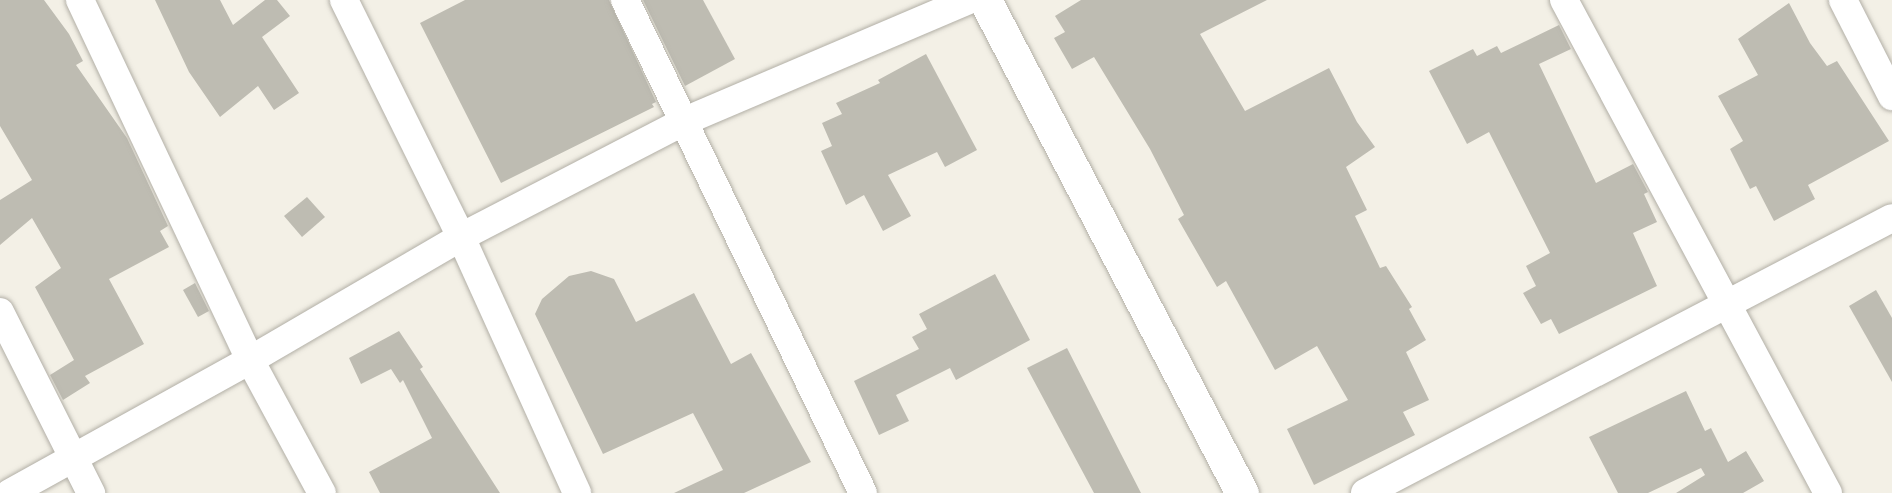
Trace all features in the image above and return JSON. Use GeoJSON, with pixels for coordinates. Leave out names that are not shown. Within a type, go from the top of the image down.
{"type":"FeatureCollection","features":[{"type":"Feature","properties":{"kind":"street"},"geometry":{"type":"LineString","coordinates":[[80,0],[250,360],[322,493]]}},
{"type":"Feature","properties":{"kind":"street"},"geometry":{"type":"LineString","coordinates":[[344,0],[461,237],[577,493]]}},
{"type":"Feature","properties":{"kind":"street"},"geometry":{"type":"LineString","coordinates":[[625,0],[685,121],[823,415],[863,493]]}},
{"type":"Feature","properties":{"kind":"street"},"geometry":{"type":"LineString","coordinates":[[10,493],[250,360],[461,237],[685,121],[969,0]]}},
{"type":"Feature","properties":{"kind":"street"},"geometry":{"type":"LineString","coordinates":[[985,0],[1242,493]]}},
{"type":"Feature","properties":{"kind":"street"},"geometry":{"type":"LineString","coordinates":[[1563,0],[1828,493]]}},
{"type":"Feature","properties":{"kind":"street"},"geometry":{"type":"LineString","coordinates":[[1843,0],[1892,96]]}},
{"type":"Feature","properties":{"kind":"street"},"geometry":{"type":"LineString","coordinates":[[1365,493],[1892,218]]}},
{"type":"Feature","properties":{"kind":"street"},"geometry":{"type":"LineString","coordinates":[[0,312],[91,493]]}},
{"type":"Feature","properties":{"kind":"building"},"geometry":{"type":"Polygon","coordinates":[[[0,0],[44,0],[69,34],[83,61],[76,65],[127,138],[168,226],[160,231],[169,247],[109,279],[144,344],[85,376],[90,383],[63,400],[50,375],[74,360],[35,287],[61,268],[32,218],[0,245],[0,200],[32,180],[0,126],[0,0]]]}},
{"type":"Feature","properties":{"kind":"building"},"geometry":{"type":"Polygon","coordinates":[[[155,0],[220,0],[233,25],[265,0],[277,0],[290,16],[262,37],[299,93],[274,110],[258,86],[220,117],[189,72],[155,0]]]}},
{"type":"Feature","properties":{"kind":"building"},"geometry":{"type":"Polygon","coordinates":[[[465,0],[609,0],[656,102],[652,104],[654,107],[501,183],[420,23],[465,0]]]}},
{"type":"Feature","properties":{"kind":"building"},"geometry":{"type":"Polygon","coordinates":[[[643,0],[703,0],[735,59],[685,86],[643,0]]]}},
{"type":"Feature","properties":{"kind":"building"},"geometry":{"type":"Polygon","coordinates":[[[1081,0],[1267,0],[1200,34],[1245,111],[1329,68],[1357,122],[1375,147],[1346,167],[1367,210],[1355,216],[1380,268],[1386,266],[1412,307],[1409,309],[1426,340],[1406,352],[1429,400],[1403,412],[1415,435],[1314,485],[1287,429],[1348,400],[1317,346],[1275,370],[1226,281],[1217,287],[1178,219],[1184,215],[1150,149],[1094,57],[1072,69],[1054,38],[1065,32],[1055,16],[1081,0]]]}},
{"type":"Feature","properties":{"kind":"building"},"geometry":{"type":"Polygon","coordinates":[[[1789,3],[1810,43],[1827,66],[1837,61],[1889,141],[1808,185],[1815,199],[1774,221],[1756,186],[1750,189],[1730,149],[1743,141],[1718,96],[1758,75],[1738,39],[1789,3]]]}},
{"type":"Feature","properties":{"kind":"building"},"geometry":{"type":"Polygon","coordinates":[[[1559,25],[1571,49],[1539,64],[1596,183],[1633,164],[1648,192],[1644,194],[1657,222],[1633,233],[1657,286],[1559,334],[1551,319],[1541,324],[1523,293],[1536,286],[1526,266],[1550,253],[1489,132],[1467,144],[1429,71],[1473,49],[1477,56],[1497,46],[1501,53],[1559,25]]]}},
{"type":"Feature","properties":{"kind":"building"},"geometry":{"type":"Polygon","coordinates":[[[926,54],[977,150],[945,167],[937,152],[888,175],[911,216],[883,231],[864,195],[846,205],[821,151],[832,146],[822,123],[842,114],[836,103],[880,83],[878,80],[926,54]]]}},
{"type":"Feature","properties":{"kind":"building"},"geometry":{"type":"Polygon","coordinates":[[[307,197],[325,217],[302,237],[284,216],[307,197]]]}},
{"type":"Feature","properties":{"kind":"building"},"geometry":{"type":"Polygon","coordinates":[[[591,271],[614,279],[636,322],[694,293],[731,364],[751,353],[811,462],[744,493],[674,493],[723,470],[693,413],[603,454],[535,314],[542,299],[569,276],[591,271]]]}},
{"type":"Feature","properties":{"kind":"building"},"geometry":{"type":"Polygon","coordinates":[[[995,274],[1030,340],[956,380],[950,368],[896,395],[909,421],[879,435],[854,381],[919,349],[912,337],[927,329],[919,314],[995,274]]]}},
{"type":"Feature","properties":{"kind":"building"},"geometry":{"type":"Polygon","coordinates":[[[195,283],[209,311],[198,317],[183,290],[195,283]]]}},
{"type":"Feature","properties":{"kind":"building"},"geometry":{"type":"Polygon","coordinates":[[[1876,290],[1892,318],[1892,382],[1849,306],[1876,290]]]}},
{"type":"Feature","properties":{"kind":"building"},"geometry":{"type":"Polygon","coordinates":[[[399,331],[423,367],[420,369],[500,493],[380,493],[369,472],[432,438],[403,380],[400,383],[391,369],[361,384],[349,358],[399,331]]]}},
{"type":"Feature","properties":{"kind":"building"},"geometry":{"type":"Polygon","coordinates":[[[1067,348],[1141,493],[1094,493],[1027,368],[1067,348]]]}},
{"type":"Feature","properties":{"kind":"building"},"geometry":{"type":"Polygon","coordinates":[[[1686,391],[1705,431],[1711,428],[1728,462],[1746,451],[1764,481],[1743,493],[1676,493],[1705,475],[1701,468],[1648,493],[1618,493],[1589,437],[1686,391]]]}}]}
